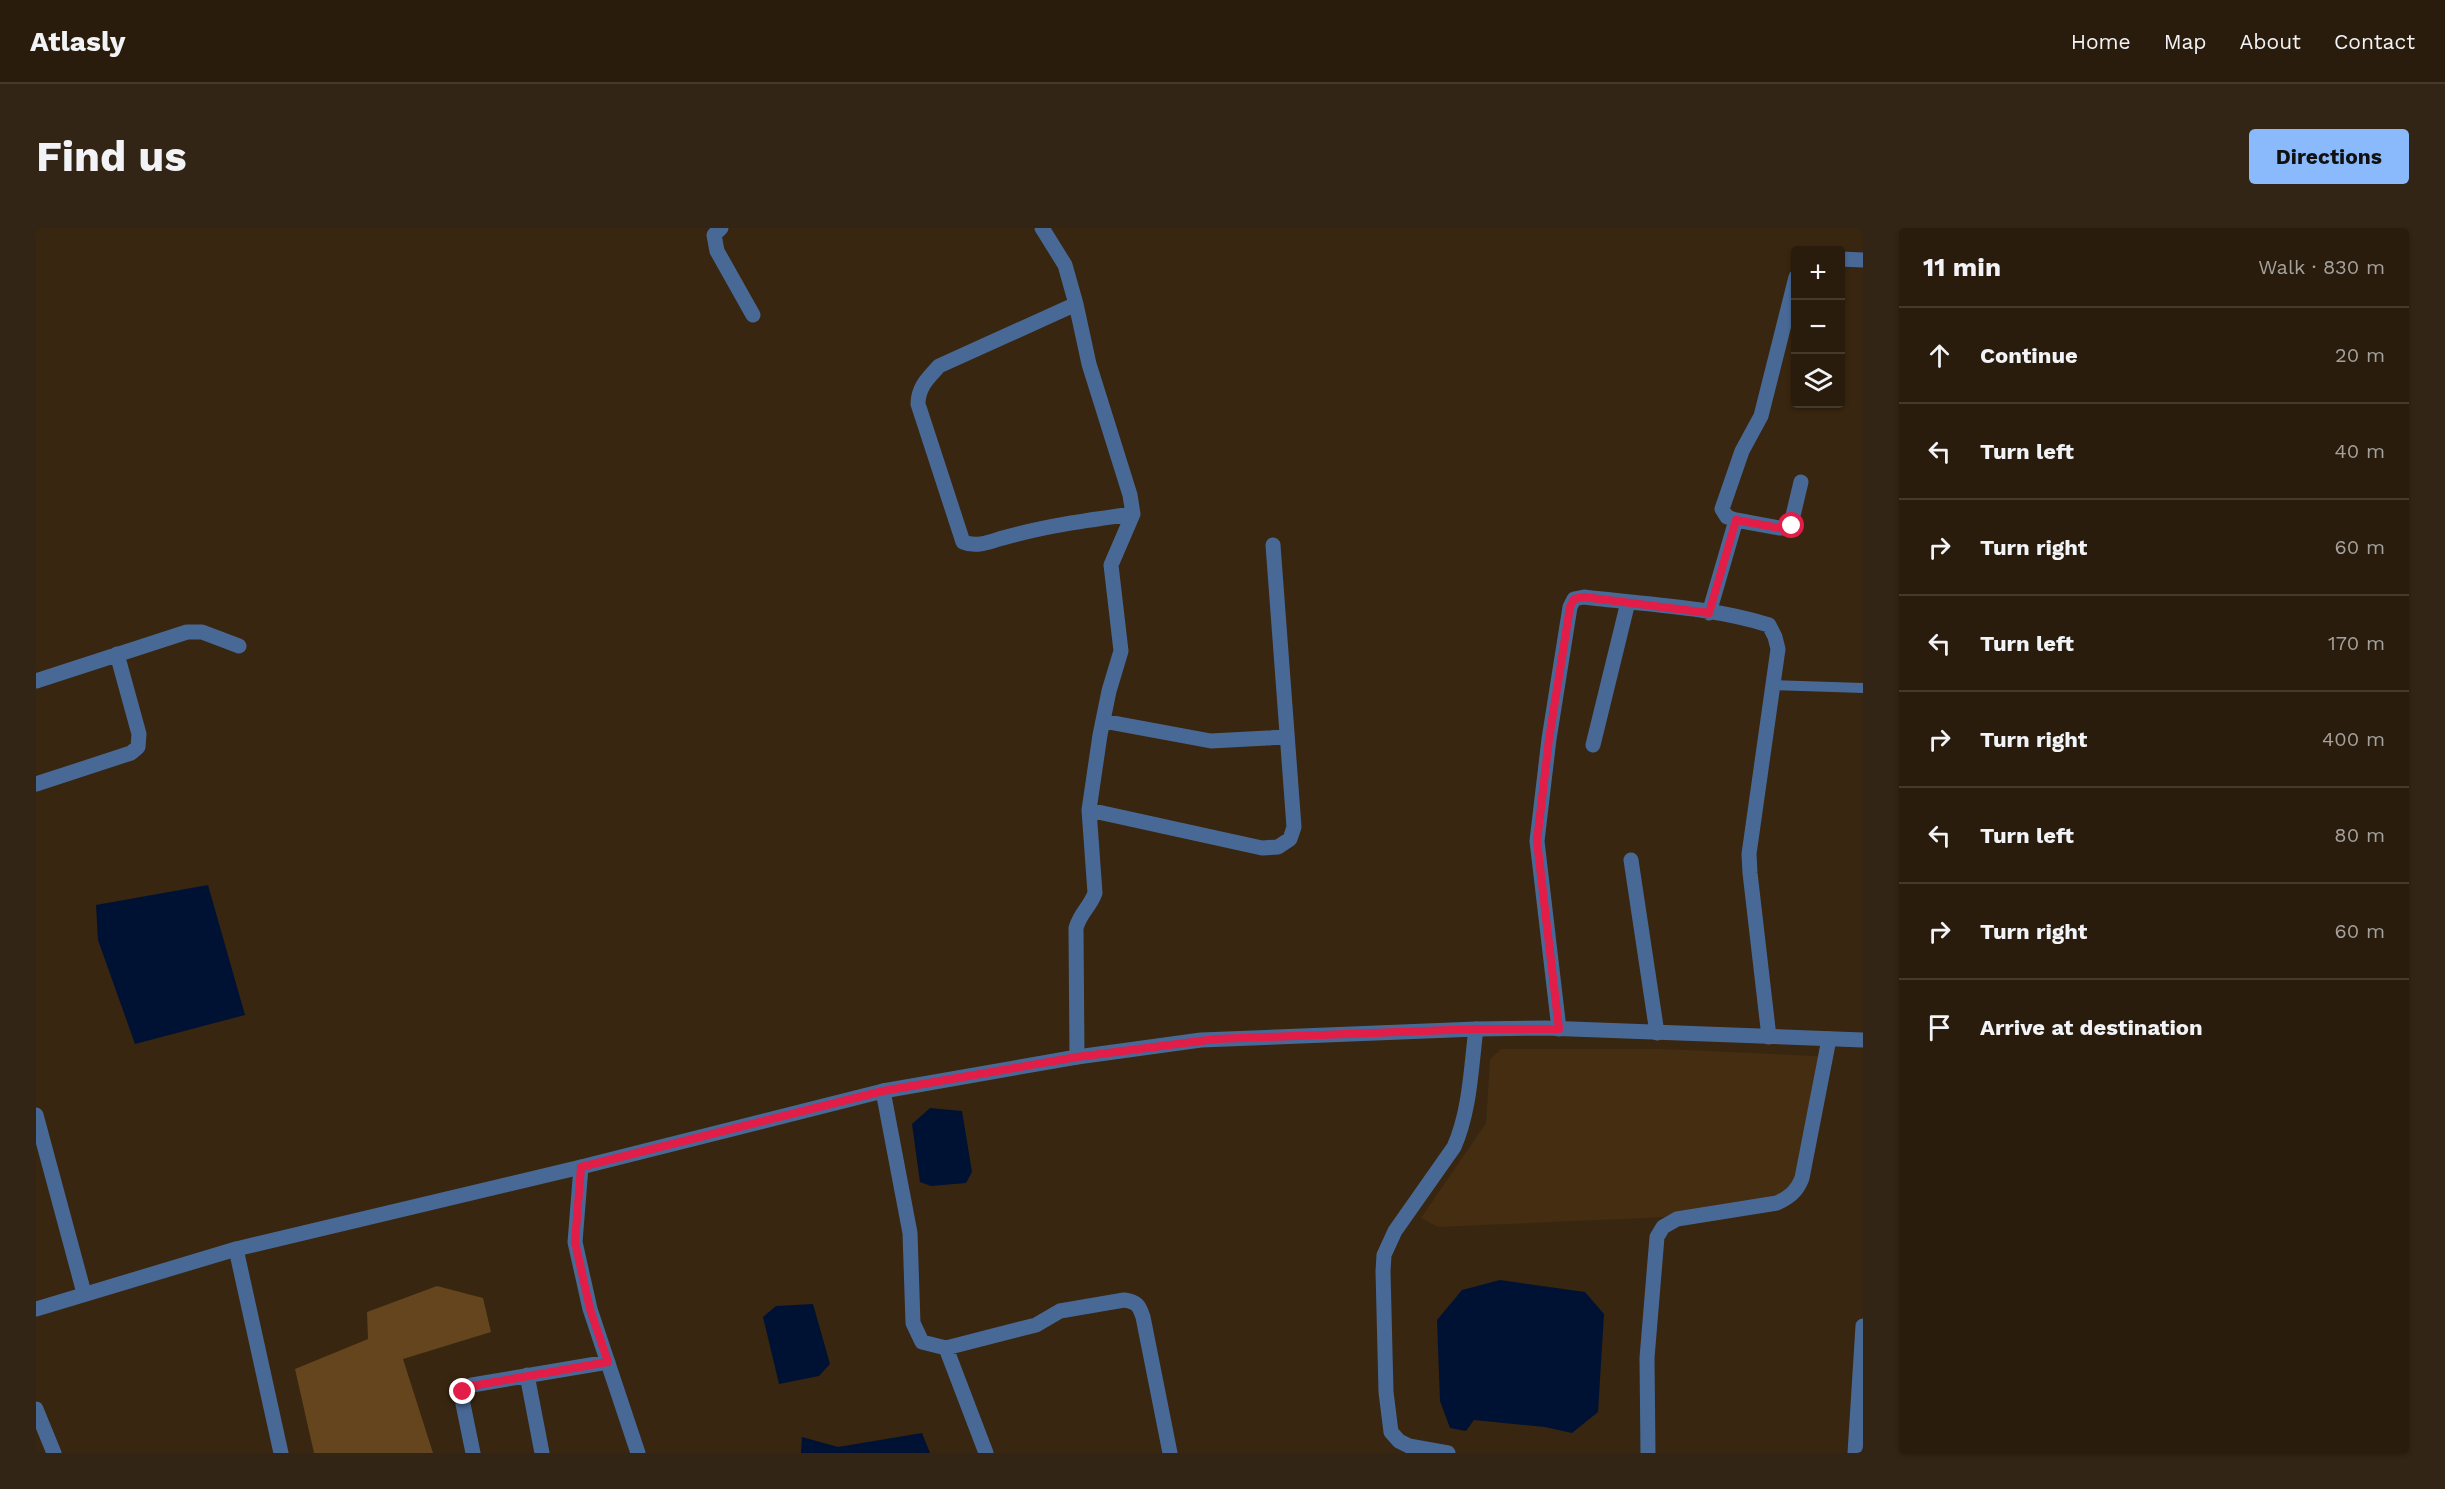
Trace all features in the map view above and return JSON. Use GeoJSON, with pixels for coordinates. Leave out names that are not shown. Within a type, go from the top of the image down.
{"type":"FeatureCollection","features":[{"type":"Feature","properties":{"kind":"street"},"geometry":{"type":"LineString","coordinates":[[722,228],[714,235],[717,251],[753,315]]}},
{"type":"Feature","properties":{"kind":"street"},"geometry":{"type":"LineString","coordinates":[[1042,228],[1065,265],[1089,364],[1130,495],[1133,514],[1111,565],[1121,651],[1103,721],[1089,810],[1095,893],[1092,902],[1080,915],[1076,928],[1077,1057]]}},
{"type":"Feature","properties":{"kind":"street"},"geometry":{"type":"LineString","coordinates":[[1845,259],[1863,260]]}},
{"type":"Feature","properties":{"kind":"street"},"geometry":{"type":"LineString","coordinates":[[1791,297],[1761,416],[1742,451],[1722,509],[1726,518],[1790,528],[1801,482]]}},
{"type":"Feature","properties":{"kind":"street"},"geometry":{"type":"LineString","coordinates":[[1076,304],[939,366],[918,393],[918,404],[963,542],[971,546],[1059,524],[1133,514]]}},
{"type":"Feature","properties":{"kind":"street"},"geometry":{"type":"LineString","coordinates":[[1709,613],[1736,520]]}},
{"type":"Feature","properties":{"kind":"street"},"geometry":{"type":"LineString","coordinates":[[1089,810],[1262,848],[1278,847],[1290,839],[1294,827],[1273,545]]}},
{"type":"Feature","properties":{"kind":"street"},"geometry":{"type":"LineString","coordinates":[[1559,1029],[1537,841],[1539,809],[1570,607],[1574,599],[1584,597],[1709,613],[1769,625],[1778,649],[1749,854],[1769,1037]]}},
{"type":"Feature","properties":{"kind":"street"},"geometry":{"type":"LineString","coordinates":[[1593,745],[1628,602]]}},
{"type":"Feature","properties":{"kind":"street"},"geometry":{"type":"LineString","coordinates":[[36,681],[187,632],[202,632],[239,646]]}},
{"type":"Feature","properties":{"kind":"street"},"geometry":{"type":"LineString","coordinates":[[36,783],[131,753],[138,747],[139,734],[117,654]]}},
{"type":"Feature","properties":{"kind":"street"},"geometry":{"type":"LineString","coordinates":[[1103,721],[1211,741],[1287,736]]}},
{"type":"Feature","properties":{"kind":"street"},"geometry":{"type":"LineString","coordinates":[[1631,860],[1657,1033]]}},
{"type":"Feature","properties":{"kind":"street"},"geometry":{"type":"LineString","coordinates":[[1448,1453],[1409,1446],[1399,1441],[1391,1432],[1386,1392],[1384,1255],[1395,1231],[1454,1147],[1459,1136],[1464,1118],[1476,1029]]}},
{"type":"Feature","properties":{"kind":"street"},"geometry":{"type":"LineString","coordinates":[[36,1309],[236,1249],[581,1167],[883,1091],[1077,1057],[1201,1040],[1476,1029],[1559,1029],[1863,1040]]}},
{"type":"Feature","properties":{"kind":"street"},"geometry":{"type":"LineString","coordinates":[[1648,1453],[1647,1358],[1657,1237],[1663,1227],[1677,1219],[1777,1203],[1788,1198],[1797,1190],[1802,1178],[1829,1039]]}},
{"type":"Feature","properties":{"kind":"street"},"geometry":{"type":"LineString","coordinates":[[883,1091],[910,1233],[913,1323],[922,1342],[946,1348],[1036,1325],[1060,1311],[1124,1300],[1133,1301],[1139,1306],[1143,1317],[1170,1453]]}},
{"type":"Feature","properties":{"kind":"street"},"geometry":{"type":"LineString","coordinates":[[36,1115],[84,1293]]}},
{"type":"Feature","properties":{"kind":"street"},"geometry":{"type":"LineString","coordinates":[[581,1167],[575,1242],[590,1309],[638,1453]]}},
{"type":"Feature","properties":{"kind":"street"},"geometry":{"type":"LineString","coordinates":[[236,1249],[281,1453]]}},
{"type":"Feature","properties":{"kind":"street"},"geometry":{"type":"LineString","coordinates":[[1855,1453],[1863,1326]]}},
{"type":"Feature","properties":{"kind":"street"},"geometry":{"type":"LineString","coordinates":[[946,1348],[986,1453]]}},
{"type":"Feature","properties":{"kind":"street"},"geometry":{"type":"LineString","coordinates":[[473,1453],[463,1404],[463,1392],[472,1386],[608,1362]]}},
{"type":"Feature","properties":{"kind":"street"},"geometry":{"type":"LineString","coordinates":[[527,1375],[542,1453]]}},
{"type":"Feature","properties":{"kind":"street"},"geometry":{"type":"LineString","coordinates":[[36,1409],[54,1453]]}},
{"type":"Feature","properties":{"kind":"lane"},"geometry":{"type":"LineString","coordinates":[[1773,685],[1863,688]]}},
{"type":"Feature","properties":{"kind":"shaded area"},"geometry":{"type":"Polygon","coordinates":[[[1501,1049],[1664,1049],[1818,1056],[1793,1188],[1785,1196],[1667,1217],[1438,1227],[1421,1218],[1486,1123],[1490,1059],[1501,1049]]]}},
{"type":"Feature","properties":{"kind":"shaded area"},"geometry":{"type":"Polygon","coordinates":[[[437,1286],[483,1298],[491,1332],[403,1359],[433,1453],[314,1453],[295,1369],[368,1339],[367,1312],[437,1286]]]}},
{"type":"Feature","properties":{"kind":"water"},"geometry":{"type":"Polygon","coordinates":[[[208,885],[245,1015],[135,1044],[98,940],[96,905],[208,885]]]}},
{"type":"Feature","properties":{"kind":"water"},"geometry":{"type":"Polygon","coordinates":[[[930,1108],[962,1111],[972,1172],[966,1183],[931,1186],[920,1182],[912,1124],[930,1108]]]}},
{"type":"Feature","properties":{"kind":"water"},"geometry":{"type":"Polygon","coordinates":[[[1500,1280],[1585,1292],[1604,1314],[1598,1412],[1572,1433],[1545,1427],[1474,1420],[1466,1431],[1450,1428],[1440,1401],[1437,1320],[1462,1290],[1500,1280]]]}},
{"type":"Feature","properties":{"kind":"water"},"geometry":{"type":"Polygon","coordinates":[[[813,1304],[830,1364],[819,1376],[779,1384],[763,1317],[776,1306],[813,1304]]]}},
{"type":"Feature","properties":{"kind":"water"},"geometry":{"type":"Polygon","coordinates":[[[922,1433],[930,1453],[801,1453],[802,1437],[838,1447],[922,1433]]]}},
{"type":"Feature","properties":{"kind":"route"},"geometry":{"type":"LineString","coordinates":[[463,1392],[472,1386],[608,1362],[590,1309],[575,1242],[581,1167],[883,1091],[1077,1057],[1216,1039],[1476,1029],[1559,1029],[1537,841],[1549,739],[1570,607],[1574,599],[1584,597],[1709,613],[1736,520],[1786,529],[1792,526]]}}]}
